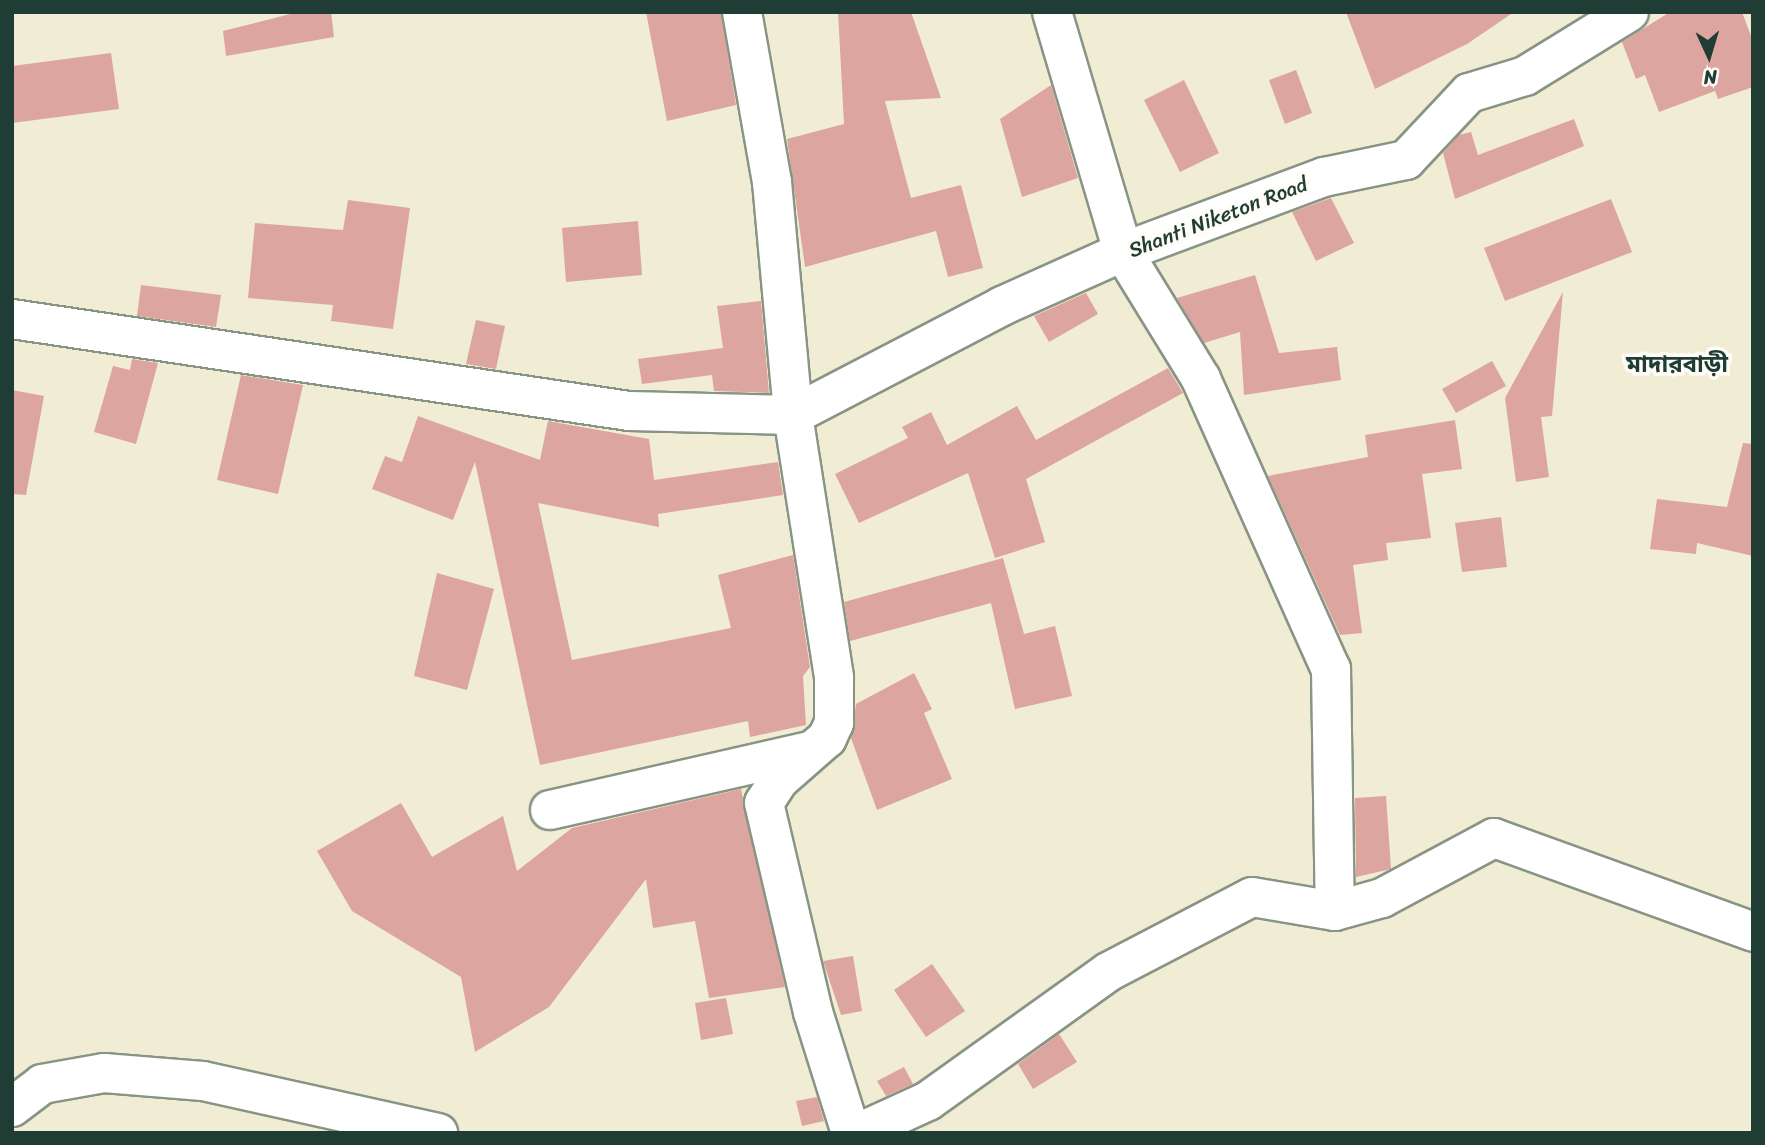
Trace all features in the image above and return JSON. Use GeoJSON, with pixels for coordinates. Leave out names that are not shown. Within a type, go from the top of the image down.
{"type":"FeatureCollection","features":[{"type":"Feature","properties":{"kind":"street"},"geometry":{"type":"LineString","coordinates":[[742,12],[772,182],[793,415],[834,678],[834,723],[818,749],[779,780],[764,803],[813,1012],[851,1133]]}},
{"type":"Feature","properties":{"kind":"street"},"geometry":{"type":"LineString","coordinates":[[1052,12],[1124,252],[1201,379],[1331,669],[1335,911]]}},
{"type":"Feature","properties":{"kind":"street","name":"Shanti Niketon Road"},"geometry":{"type":"LineString","coordinates":[[793,415],[1002,306],[1124,252],[1324,177],[1406,160],[1469,93],[1525,76],[1629,12]]}},
{"type":"Feature","properties":{"kind":"street"},"geometry":{"type":"LineString","coordinates":[[12,318],[629,411],[793,415]]}},
{"type":"Feature","properties":{"kind":"street"},"geometry":{"type":"LineString","coordinates":[[550,810],[818,749]]}},
{"type":"Feature","properties":{"kind":"street"},"geometry":{"type":"LineString","coordinates":[[858,1133],[928,1101],[1108,972],[1252,897],[1335,911],[1382,898],[1494,838],[1753,932]]}},
{"type":"Feature","properties":{"kind":"street"},"geometry":{"type":"LineString","coordinates":[[12,1107],[43,1084],[104,1073],[203,1081],[436,1133]]}},
{"type":"Feature","properties":{"kind":"building"},"geometry":{"type":"Polygon","coordinates":[[[298,12],[331,12],[334,37],[226,56],[223,31],[298,12]]]}},
{"type":"Feature","properties":{"kind":"building"},"geometry":{"type":"Polygon","coordinates":[[[646,12],[721,12],[736,105],[667,121],[646,12]]]}},
{"type":"Feature","properties":{"kind":"building"},"geometry":{"type":"Polygon","coordinates":[[[838,12],[911,12],[941,98],[885,101],[911,198],[961,185],[983,268],[948,277],[936,231],[805,267],[787,139],[844,124],[838,12]]]}},
{"type":"Feature","properties":{"kind":"building"},"geometry":{"type":"Polygon","coordinates":[[[1346,12],[1514,12],[1467,44],[1375,89],[1346,12]]]}},
{"type":"Feature","properties":{"kind":"building"},"geometry":{"type":"Polygon","coordinates":[[[1670,12],[1742,12],[1753,41],[1753,87],[1718,99],[1715,91],[1659,112],[1645,75],[1636,79],[1622,42],[1670,12]]]}},
{"type":"Feature","properties":{"kind":"building"},"geometry":{"type":"Polygon","coordinates":[[[111,53],[119,109],[12,123],[12,66],[111,53]]]}},
{"type":"Feature","properties":{"kind":"building"},"geometry":{"type":"Polygon","coordinates":[[[1296,70],[1312,113],[1285,124],[1269,80],[1296,70]]]}},
{"type":"Feature","properties":{"kind":"building"},"geometry":{"type":"Polygon","coordinates":[[[1184,80],[1219,153],[1180,172],[1144,100],[1184,80]]]}},
{"type":"Feature","properties":{"kind":"building"},"geometry":{"type":"Polygon","coordinates":[[[1051,85],[1078,178],[1022,197],[1000,119],[1051,85]]]}},
{"type":"Feature","properties":{"kind":"building"},"geometry":{"type":"Polygon","coordinates":[[[1574,119],[1584,146],[1455,199],[1443,153],[1459,135],[1471,132],[1478,155],[1574,119]]]}},
{"type":"Feature","properties":{"kind":"building"},"geometry":{"type":"Polygon","coordinates":[[[1331,198],[1354,243],[1316,261],[1292,212],[1331,198]]]}},
{"type":"Feature","properties":{"kind":"building"},"geometry":{"type":"Polygon","coordinates":[[[1611,199],[1632,252],[1505,301],[1484,248],[1611,199]]]}},
{"type":"Feature","properties":{"kind":"building"},"geometry":{"type":"Polygon","coordinates":[[[348,200],[410,208],[393,329],[331,321],[333,305],[248,298],[255,223],[343,230],[348,200]]]}},
{"type":"Feature","properties":{"kind":"building"},"geometry":{"type":"Polygon","coordinates":[[[638,221],[642,275],[566,282],[562,228],[638,221]]]}},
{"type":"Feature","properties":{"kind":"building"},"geometry":{"type":"Polygon","coordinates":[[[1255,275],[1279,353],[1337,347],[1341,380],[1244,395],[1240,332],[1204,343],[1177,298],[1255,275]]]}},
{"type":"Feature","properties":{"kind":"building"},"geometry":{"type":"Polygon","coordinates":[[[141,285],[221,295],[216,327],[137,316],[141,285]]]}},
{"type":"Feature","properties":{"kind":"building"},"geometry":{"type":"Polygon","coordinates":[[[1563,292],[1552,416],[1541,417],[1549,477],[1516,482],[1505,398],[1563,292]]]}},
{"type":"Feature","properties":{"kind":"building"},"geometry":{"type":"Polygon","coordinates":[[[1086,293],[1098,314],[1049,342],[1034,316],[1086,293]]]}},
{"type":"Feature","properties":{"kind":"building"},"geometry":{"type":"Polygon","coordinates":[[[761,301],[769,393],[714,391],[712,375],[642,384],[638,359],[723,348],[717,306],[761,301]]]}},
{"type":"Feature","properties":{"kind":"building"},"geometry":{"type":"Polygon","coordinates":[[[476,320],[505,326],[496,369],[466,364],[476,320]]]}},
{"type":"Feature","properties":{"kind":"building"},"geometry":{"type":"Polygon","coordinates":[[[132,359],[158,363],[136,444],[94,432],[113,366],[130,370],[132,359]]]}},
{"type":"Feature","properties":{"kind":"building"},"geometry":{"type":"Polygon","coordinates":[[[1492,361],[1506,386],[1456,413],[1442,389],[1492,361]]]}},
{"type":"Feature","properties":{"kind":"building"},"geometry":{"type":"Polygon","coordinates":[[[1168,368],[1183,393],[1026,479],[1045,542],[995,558],[968,473],[859,523],[835,474],[908,438],[902,427],[931,412],[947,445],[1017,406],[1036,440],[1168,368]]]}},
{"type":"Feature","properties":{"kind":"building"},"geometry":{"type":"Polygon","coordinates":[[[241,375],[303,385],[278,494],[217,480],[241,375]]]}},
{"type":"Feature","properties":{"kind":"building"},"geometry":{"type":"Polygon","coordinates":[[[12,390],[44,396],[26,495],[12,494],[12,390]]]}},
{"type":"Feature","properties":{"kind":"building"},"geometry":{"type":"Polygon","coordinates":[[[418,416],[540,460],[548,421],[649,439],[654,480],[778,462],[783,495],[658,514],[659,527],[538,503],[572,660],[731,628],[718,575],[793,555],[810,667],[803,676],[806,725],[750,737],[748,721],[540,765],[475,462],[453,520],[372,489],[385,456],[402,462],[418,416]]]}},
{"type":"Feature","properties":{"kind":"building"},"geometry":{"type":"Polygon","coordinates":[[[1455,420],[1462,469],[1422,474],[1431,538],[1386,543],[1388,560],[1353,565],[1362,633],[1340,635],[1268,476],[1368,457],[1365,435],[1455,420]]]}},
{"type":"Feature","properties":{"kind":"building"},"geometry":{"type":"Polygon","coordinates":[[[1743,443],[1753,444],[1753,556],[1697,543],[1696,554],[1650,549],[1657,499],[1727,507],[1743,443]]]}},
{"type":"Feature","properties":{"kind":"building"},"geometry":{"type":"Polygon","coordinates":[[[1501,517],[1507,567],[1462,572],[1455,523],[1501,517]]]}},
{"type":"Feature","properties":{"kind":"building"},"geometry":{"type":"Polygon","coordinates":[[[1003,558],[1024,634],[1055,626],[1072,696],[1015,709],[991,603],[850,641],[844,602],[1003,558]]]}},
{"type":"Feature","properties":{"kind":"building"},"geometry":{"type":"Polygon","coordinates":[[[437,573],[494,589],[467,690],[414,676],[437,573]]]}},
{"type":"Feature","properties":{"kind":"building"},"geometry":{"type":"Polygon","coordinates":[[[914,673],[932,709],[924,713],[952,779],[877,810],[851,738],[856,704],[914,673]]]}},
{"type":"Feature","properties":{"kind":"building"},"geometry":{"type":"Polygon","coordinates":[[[741,789],[785,987],[709,998],[695,921],[653,928],[646,879],[549,1007],[475,1052],[461,977],[352,911],[317,851],[401,803],[432,857],[503,816],[517,871],[572,828],[741,789]]]}},
{"type":"Feature","properties":{"kind":"building"},"geometry":{"type":"Polygon","coordinates":[[[1386,796],[1391,869],[1356,877],[1355,798],[1386,796]]]}},
{"type":"Feature","properties":{"kind":"building"},"geometry":{"type":"Polygon","coordinates":[[[853,956],[862,1011],[841,1015],[823,961],[853,956]]]}},
{"type":"Feature","properties":{"kind":"building"},"geometry":{"type":"Polygon","coordinates":[[[932,964],[965,1011],[926,1037],[894,990],[932,964]]]}},
{"type":"Feature","properties":{"kind":"building"},"geometry":{"type":"Polygon","coordinates":[[[726,998],[733,1034],[701,1040],[695,1003],[726,998]]]}},
{"type":"Feature","properties":{"kind":"building"},"geometry":{"type":"Polygon","coordinates":[[[1059,1034],[1077,1062],[1033,1089],[1018,1064],[1059,1034]]]}},
{"type":"Feature","properties":{"kind":"building"},"geometry":{"type":"Polygon","coordinates":[[[904,1067],[913,1084],[886,1096],[877,1081],[904,1067]]]}},
{"type":"Feature","properties":{"kind":"building"},"geometry":{"type":"Polygon","coordinates":[[[817,1097],[824,1121],[802,1126],[796,1101],[817,1097]]]}},
{"type":"Feature","properties":{"kind":"district","name":"মাদারবাড়ী"},"geometry":{"type":"Point","coordinates":[1677,365]}}]}
